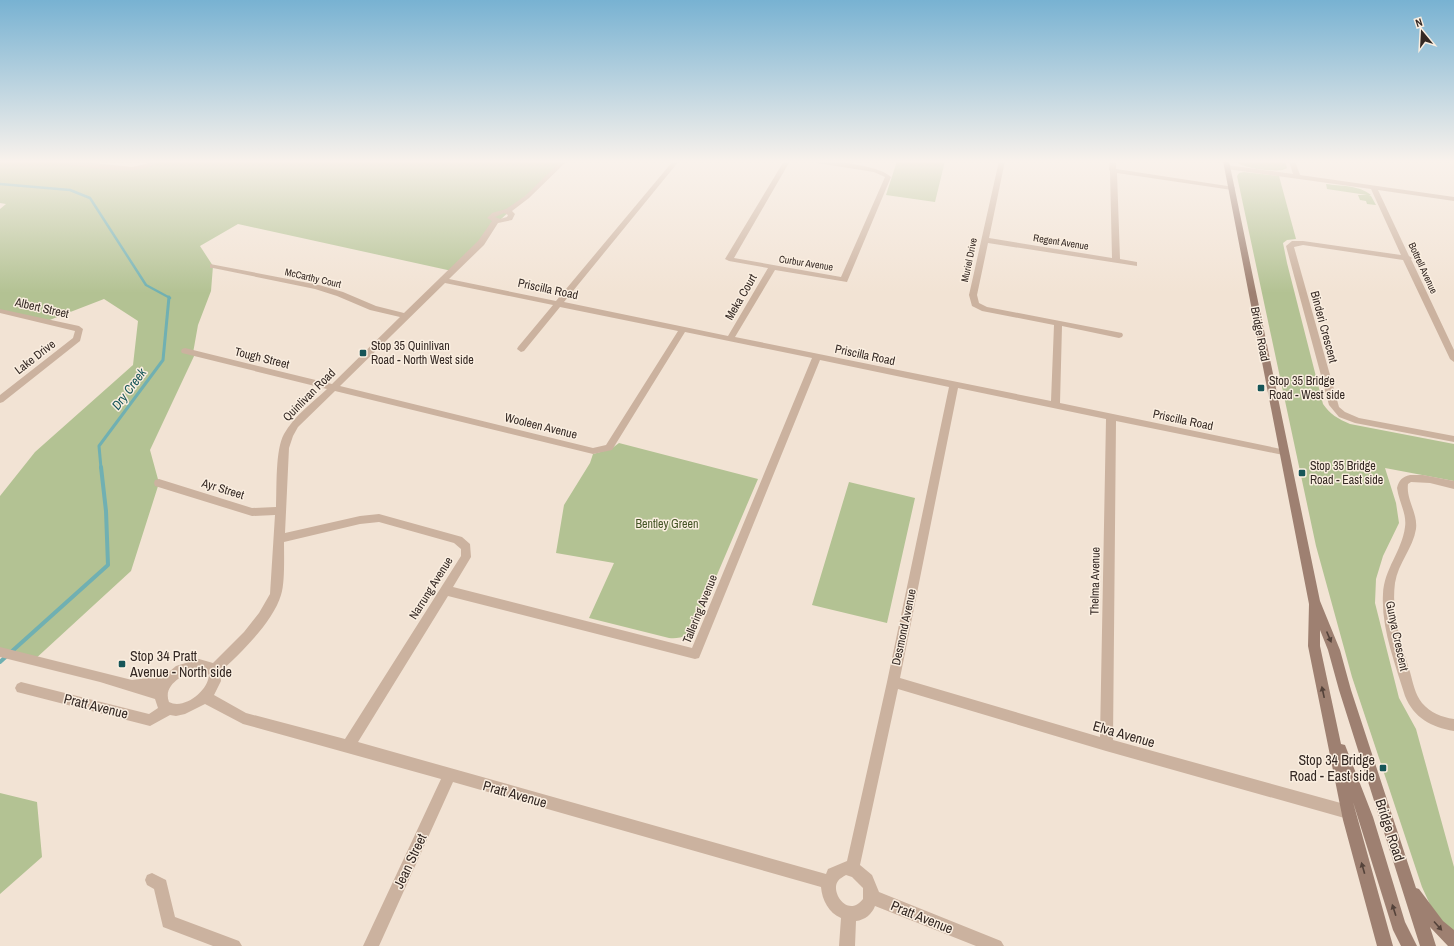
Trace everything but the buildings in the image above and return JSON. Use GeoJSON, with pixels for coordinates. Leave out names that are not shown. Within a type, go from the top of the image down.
{"type":"FeatureCollection","features":[{"type":"Feature","properties":{"kind":"main road","name":"Bridge Road"},"geometry":{"type":"LineString","coordinates":[[1235,205],[1283,452],[1314,601],[1334,650],[1345,690],[1428,946]]}},
{"type":"Feature","properties":{"kind":"main road","name":"Bridge Road"},"geometry":{"type":"LineString","coordinates":[[1314,601],[1314,646],[1329,721],[1348,812],[1385,946]]}},
{"type":"Feature","properties":{"kind":"main road"},"geometry":{"type":"LineString","coordinates":[[1329,721],[1366,817],[1398,925],[1409,946]]}},
{"type":"Feature","properties":{"kind":"main road"},"geometry":{"type":"LineString","coordinates":[[1408,886],[1430,916],[1454,941]]}},
{"type":"Feature","properties":{"kind":"street","name":"Quinlivan Road"},"geometry":{"type":"LineString","coordinates":[[213,670],[239,648],[265,615],[276,594],[284,448],[288,435],[295,425],[481,243],[496,221],[492,218],[494,214],[499,211],[508,211],[516,205]]}},
{"type":"Feature","properties":{"kind":"street"},"geometry":{"type":"LineString","coordinates":[[521,349],[640,205]]}},
{"type":"Feature","properties":{"kind":"street"},"geometry":{"type":"LineString","coordinates":[[761,205],[729,259],[772,268]]}},
{"type":"Feature","properties":{"kind":"street","name":"Curbur Avenue"},"geometry":{"type":"LineString","coordinates":[[772,268],[844,280],[876,205]]}},
{"type":"Feature","properties":{"kind":"street","name":"Muriel Drive"},"geometry":{"type":"LineString","coordinates":[[993,205],[973,295],[975,304],[985,309],[1119,335]]}},
{"type":"Feature","properties":{"kind":"street"},"geometry":{"type":"LineString","coordinates":[[1114,205],[1116,261]]}},
{"type":"Feature","properties":{"kind":"street","name":"Bottrell Avenue"},"geometry":{"type":"LineString","coordinates":[[1382,205],[1454,359]]}},
{"type":"Feature","properties":{"kind":"street","name":"Regent Avenue"},"geometry":{"type":"LineString","coordinates":[[985,240],[1134,264]]}},
{"type":"Feature","properties":{"kind":"street","name":"Binderi Crescent"},"geometry":{"type":"LineString","coordinates":[[1408,258],[1304,243],[1292,244],[1290,248],[1332,401],[1336,409],[1345,416],[1358,421],[1454,439]]}},
{"type":"Feature","properties":{"kind":"street","name":"McCarthy Court"},"geometry":{"type":"LineString","coordinates":[[213,266],[328,290],[373,308],[406,316]]}},
{"type":"Feature","properties":{"kind":"street","name":"Meka Court"},"geometry":{"type":"LineString","coordinates":[[730,339],[772,268]]}},
{"type":"Feature","properties":{"kind":"street","name":"Priscilla Road"},"geometry":{"type":"LineString","coordinates":[[443,280],[1283,452]]}},
{"type":"Feature","properties":{"kind":"street","name":"Albert Street"},"geometry":{"type":"LineString","coordinates":[[0,311],[79,329]]}},
{"type":"Feature","properties":{"kind":"street"},"geometry":{"type":"LineString","coordinates":[[1055,406],[1058,323]]}},
{"type":"Feature","properties":{"kind":"street","name":"Lake Drive"},"geometry":{"type":"LineString","coordinates":[[0,400],[77,339],[79,329]]}},
{"type":"Feature","properties":{"kind":"street","name":"Wooleen Avenue"},"geometry":{"type":"LineString","coordinates":[[333,388],[593,451],[609,448],[683,329]]}},
{"type":"Feature","properties":{"kind":"street","name":"Tough Street"},"geometry":{"type":"LineString","coordinates":[[185,351],[333,388]]}},
{"type":"Feature","properties":{"kind":"street","name":"Tallering Avenue"},"geometry":{"type":"LineString","coordinates":[[445,590],[695,654],[817,357]]}},
{"type":"Feature","properties":{"kind":"street","name":"Desmond Avenue"},"geometry":{"type":"LineString","coordinates":[[852,869],[893,682],[954,385]]}},
{"type":"Feature","properties":{"kind":"street","name":"Thelma Avenue"},"geometry":{"type":"LineString","coordinates":[[1106,746],[1111,417]]}},
{"type":"Feature","properties":{"kind":"street","name":"Gunya Crescent"},"geometry":{"type":"LineString","coordinates":[[1454,485],[1424,479],[1408,479],[1405,481],[1403,490],[1411,520],[1410,531],[1393,569],[1388,601],[1411,696],[1415,706],[1431,719],[1454,725]]}},
{"type":"Feature","properties":{"kind":"street","name":"Ayr Street"},"geometry":{"type":"LineString","coordinates":[[159,483],[252,512],[281,511]]}},
{"type":"Feature","properties":{"kind":"street","name":"Narrung Avenue"},"geometry":{"type":"LineString","coordinates":[[279,539],[360,520],[379,518],[458,540],[466,547],[466,557],[348,746]]}},
{"type":"Feature","properties":{"kind":"street"},"geometry":{"type":"LineString","coordinates":[[0,652],[131,684],[160,695]]}},
{"type":"Feature","properties":{"kind":"street"},"geometry":{"type":"LineString","coordinates":[[199,664],[207,666],[213,670],[215,678],[214,685],[205,697],[186,708],[177,710],[168,708],[161,702],[160,695],[162,688],[168,681],[175,674],[186,667],[199,664]]}},
{"type":"Feature","properties":{"kind":"street"},"geometry":{"type":"LineString","coordinates":[[131,684],[168,681]]}},
{"type":"Feature","properties":{"kind":"street","name":"Elva Avenue"},"geometry":{"type":"LineString","coordinates":[[893,682],[1106,746],[1348,812]]}},
{"type":"Feature","properties":{"kind":"street","name":"Pratt Avenue"},"geometry":{"type":"LineString","coordinates":[[21,688],[150,720],[168,708]]}},
{"type":"Feature","properties":{"kind":"street","name":"Pratt Avenue"},"geometry":{"type":"LineString","coordinates":[[205,697],[243,718],[348,746],[449,776],[829,882]]}},
{"type":"Feature","properties":{"kind":"street","name":"Jean Street"},"geometry":{"type":"LineString","coordinates":[[371,946],[449,776]]}},
{"type":"Feature","properties":{"kind":"street"},"geometry":{"type":"LineString","coordinates":[[852,869],[859,871],[866,878],[871,897],[864,909],[858,913],[849,914],[841,911],[831,900],[828,892],[829,882],[838,870],[852,869]]}},
{"type":"Feature","properties":{"kind":"street"},"geometry":{"type":"LineString","coordinates":[[152,880],[161,885],[168,922],[234,946]]}},
{"type":"Feature","properties":{"kind":"street","name":"Pratt Avenue"},"geometry":{"type":"LineString","coordinates":[[871,897],[996,946]]}},
{"type":"Feature","properties":{"kind":"street"},"geometry":{"type":"LineString","coordinates":[[847,946],[849,914]]}},
{"type":"Feature","properties":{"kind":"green space"},"geometry":{"type":"Polygon","coordinates":[[[5,205],[516,205],[452,271],[238,224],[200,246],[213,266],[211,291],[198,325],[193,353],[195,354],[150,450],[159,483],[131,571],[33,661],[0,652],[0,496],[35,452],[133,365],[138,321],[104,299],[47,321],[0,311],[0,209],[5,205]]]}},
{"type":"Feature","properties":{"kind":"green space"},"geometry":{"type":"Polygon","coordinates":[[[1243,205],[1287,205],[1296,239],[1287,240],[1283,243],[1323,404],[1328,411],[1350,424],[1454,444],[1454,481],[1385,468],[1396,503],[1399,523],[1383,556],[1376,579],[1375,603],[1399,698],[1416,729],[1454,867],[1454,934],[1433,911],[1422,887],[1352,677],[1316,546],[1243,205]]]}},
{"type":"Feature","properties":{"kind":"green space","name":"Bentley Green"},"geometry":{"type":"Polygon","coordinates":[[[619,443],[758,479],[696,624],[694,628],[685,636],[669,638],[589,618],[614,563],[556,553],[564,505],[590,463],[593,454],[611,449],[619,443]]]}},
{"type":"Feature","properties":{"kind":"green space"},"geometry":{"type":"Polygon","coordinates":[[[849,482],[915,498],[887,623],[812,605],[849,482]]]}},
{"type":"Feature","properties":{"kind":"green space"},"geometry":{"type":"Polygon","coordinates":[[[0,793],[37,802],[42,857],[0,894],[0,793]]]}},
{"type":"Feature","properties":{"kind":"waterway","name":"Dry Creek"},"geometry":{"type":"LineString","coordinates":[[95,205],[146,285],[169,297]]}},
{"type":"Feature","properties":{"kind":"waterway","name":"Dry Creek"},"geometry":{"type":"LineString","coordinates":[[101,468],[99,446],[163,360],[169,297]]}},
{"type":"Feature","properties":{"kind":"waterway","name":"Dry Creek"},"geometry":{"type":"LineString","coordinates":[[0,662],[108,565],[106,511],[101,467]]}},
{"type":"Feature","properties":{"kind":"place","name":"Stop 35 Quinlivan Road - North West side"},"geometry":{"type":"Point","coordinates":[363,353]}},
{"type":"Feature","properties":{"kind":"place","name":"Stop 35 Bridge Road - West side"},"geometry":{"type":"Point","coordinates":[1261,388]}},
{"type":"Feature","properties":{"kind":"place","name":"Stop 35 Bridge Road - East side"},"geometry":{"type":"Point","coordinates":[1302,473]}},
{"type":"Feature","properties":{"kind":"place","name":"Stop 34 Pratt Avenue - North side"},"geometry":{"type":"Point","coordinates":[122,664]}},
{"type":"Feature","properties":{"kind":"place","name":"Stop 34 Bridge Road - East side"},"geometry":{"type":"Point","coordinates":[1383,768]}}]}
